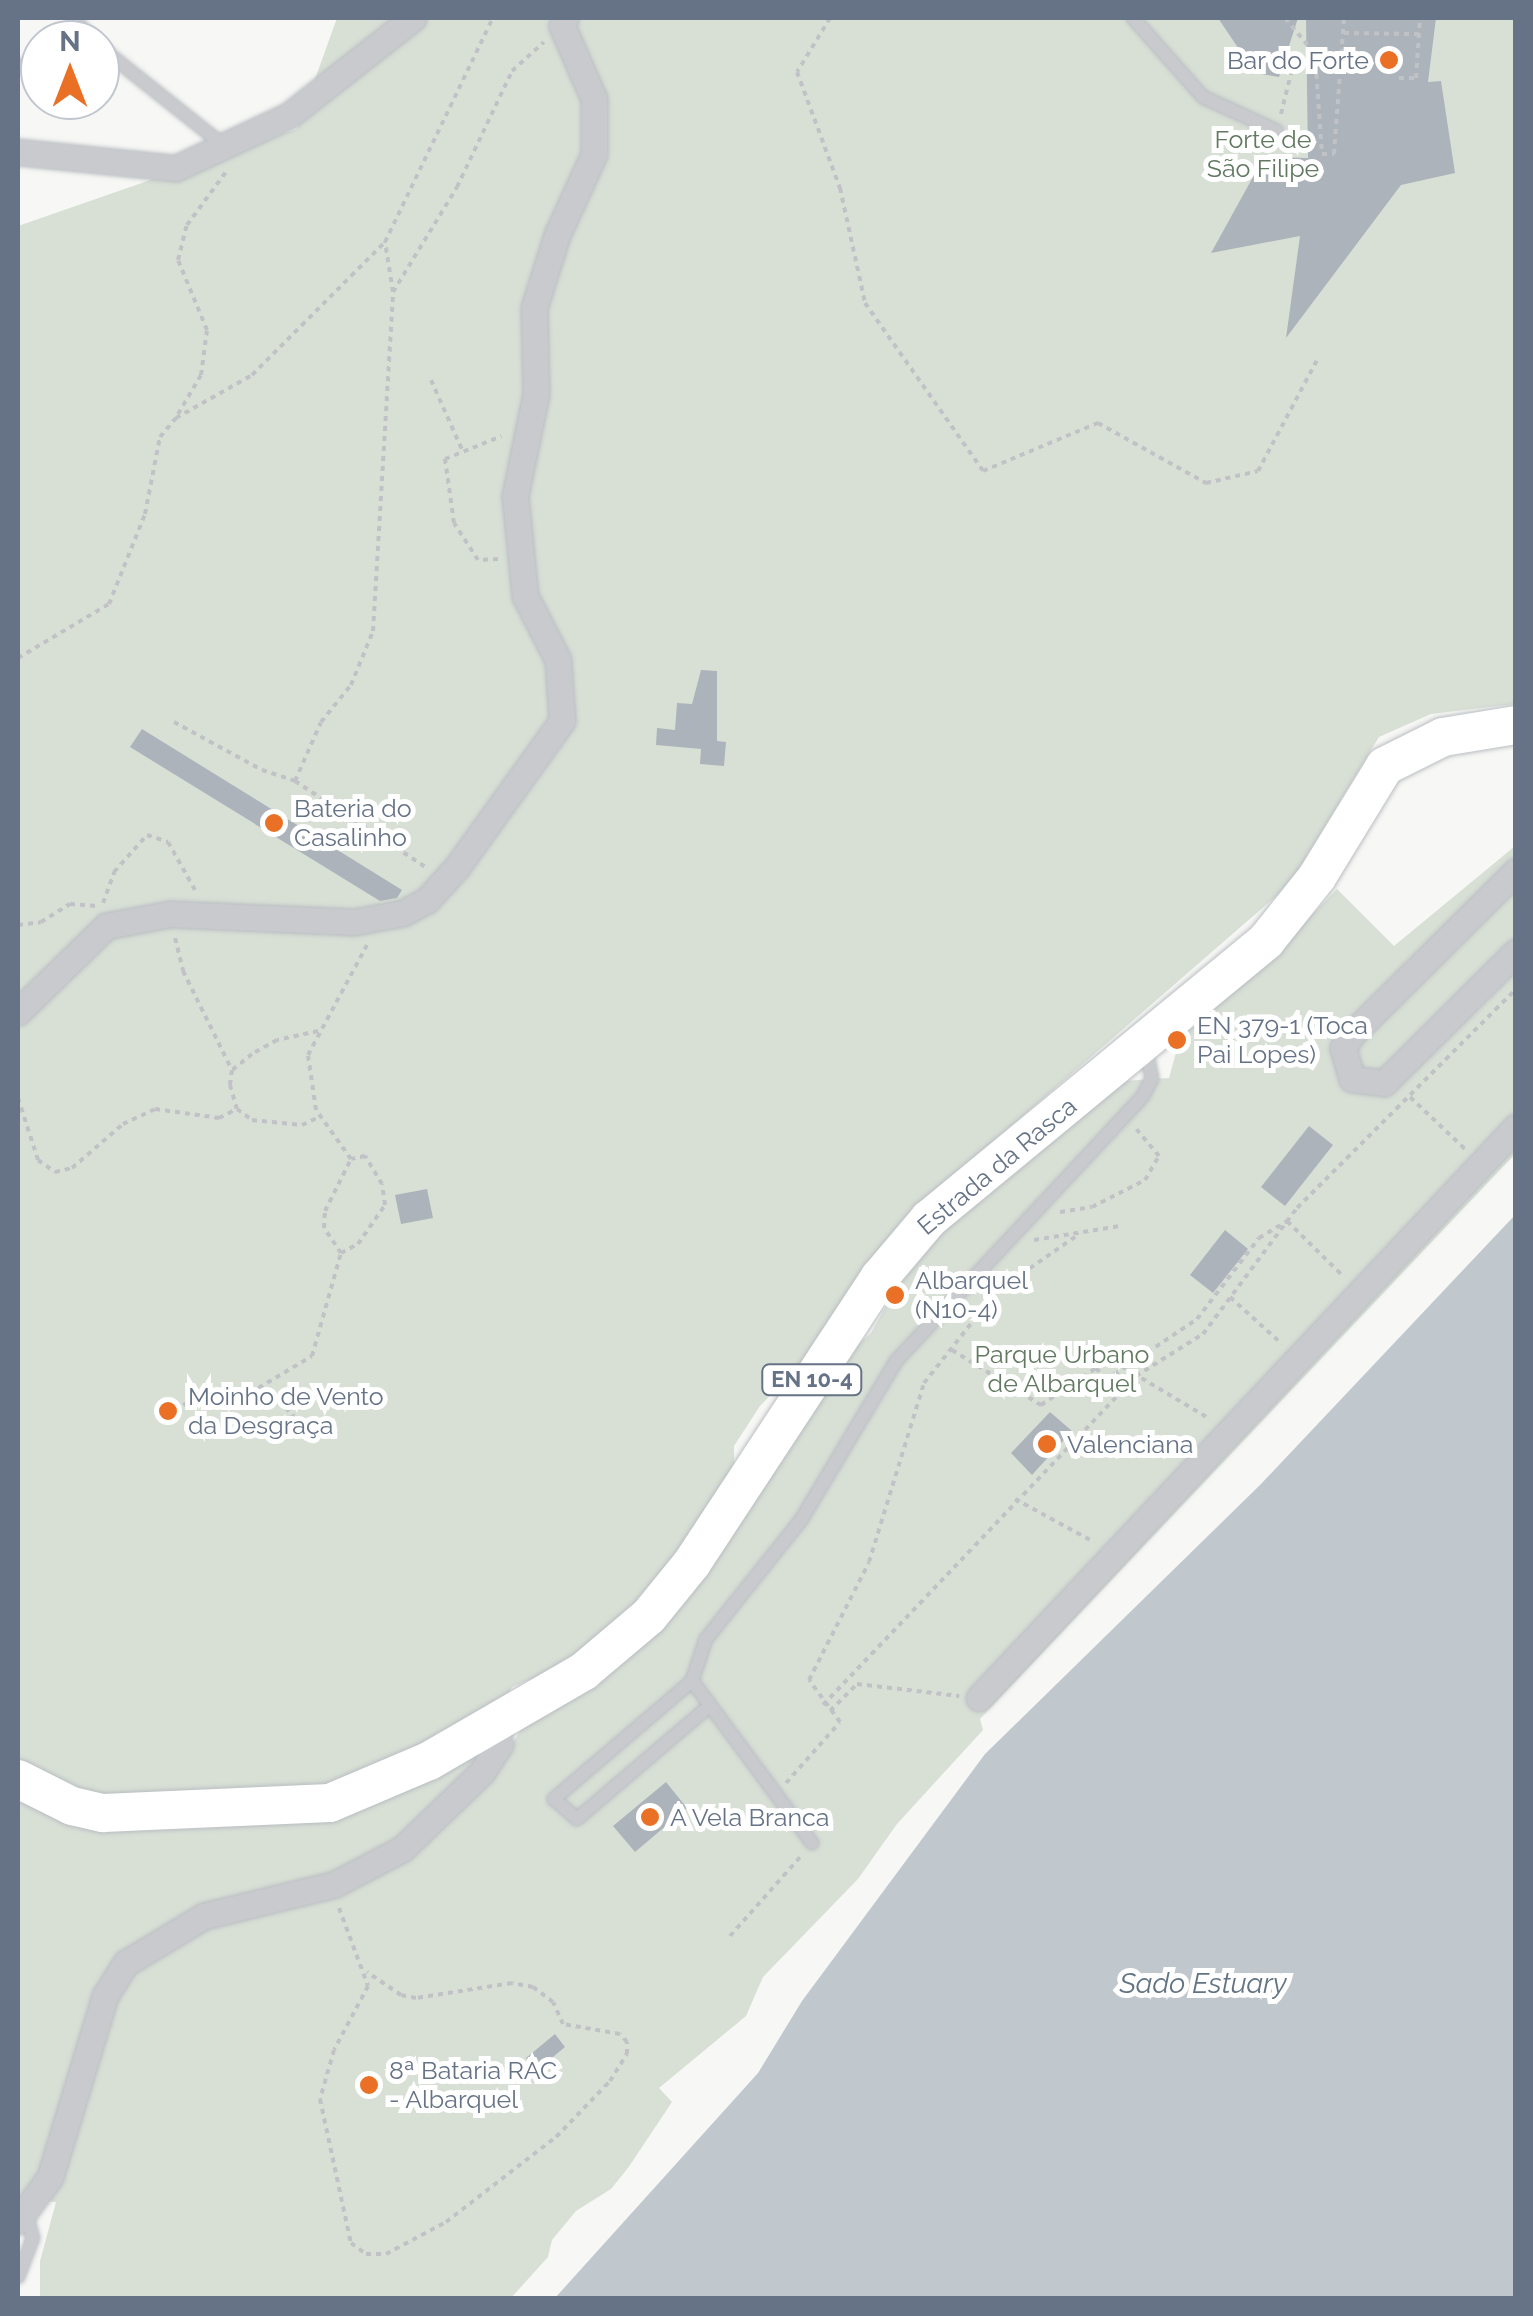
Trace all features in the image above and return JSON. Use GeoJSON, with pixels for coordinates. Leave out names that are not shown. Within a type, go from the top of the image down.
{"type":"FeatureCollection","features":[{"type":"Feature","properties":{"kind":"main road","name":"Estrada da Rasca"},"geometry":{"type":"LineString","coordinates":[[495,1726],[584,1671],[648,1616],[710,1538],[910,1240],[1144,1044],[1288,917],[1385,766],[1443,736],[1516,725]]}},
{"type":"Feature","properties":{"kind":"main road","name":"EN 10-4"},"geometry":{"type":"LineString","coordinates":[[18,1778],[61,1802],[104,1812],[330,1803],[495,1726]]}},
{"type":"Feature","properties":{"kind":"street"},"geometry":{"type":"LineString","coordinates":[[18,152],[176,168],[255,132],[330,89],[413,18]]}},
{"type":"Feature","properties":{"kind":"street"},"geometry":{"type":"LineString","coordinates":[[18,1012],[104,916],[204,913],[382,918],[426,900],[456,867],[562,721],[558,660],[525,596],[514,496],[530,424],[534,308],[557,235],[594,154],[594,98],[564,22]]}},
{"type":"Feature","properties":{"kind":"street"},"geometry":{"type":"LineString","coordinates":[[1516,872],[1352,1034],[1343,1048],[1352,1079],[1384,1083],[1516,952]]}},
{"type":"Feature","properties":{"kind":"street"},"geometry":{"type":"LineString","coordinates":[[978,1698],[1119,1554],[1516,1127]]}},
{"type":"Feature","properties":{"kind":"street"},"geometry":{"type":"LineString","coordinates":[[22,2217],[50,2178],[106,1996],[126,1963],[204,1916],[335,1884],[402,1849],[435,1821],[488,1764],[500,1744],[495,1726]]}},
{"type":"Feature","properties":{"kind":"lane"},"geometry":{"type":"LineString","coordinates":[[1133,18],[1203,97],[1277,131]]}},
{"type":"Feature","properties":{"kind":"lane"},"geometry":{"type":"LineString","coordinates":[[120,63],[222,144]]}},
{"type":"Feature","properties":{"kind":"lane"},"geometry":{"type":"LineString","coordinates":[[707,1708],[577,1820],[554,1799],[692,1681],[716,1623],[801,1520],[877,1386],[1004,1242],[1124,1115],[1152,1078],[1144,1044]]}},
{"type":"Feature","properties":{"kind":"lane"},"geometry":{"type":"LineString","coordinates":[[692,1681],[707,1708],[812,1843]]}},
{"type":"Feature","properties":{"kind":"lane"},"geometry":{"type":"LineString","coordinates":[[18,2277],[34,2238],[22,2217]]}},
{"type":"Feature","properties":{"kind":"path"},"geometry":{"type":"LineString","coordinates":[[176,418],[252,374],[385,242],[493,18]]}},
{"type":"Feature","properties":{"kind":"path"},"geometry":{"type":"LineString","coordinates":[[830,18],[797,72],[840,188],[864,303],[982,471],[1098,423],[1206,484],[1258,470],[1318,358]]}},
{"type":"Feature","properties":{"kind":"path"},"geometry":{"type":"LineString","coordinates":[[1285,18],[1316,54],[1322,154],[1334,154],[1344,18]]}},
{"type":"Feature","properties":{"kind":"path"},"geometry":{"type":"LineString","coordinates":[[1399,78],[1416,78],[1420,18]]}},
{"type":"Feature","properties":{"kind":"path"},"geometry":{"type":"LineString","coordinates":[[393,292],[457,187],[512,71],[564,22]]}},
{"type":"Feature","properties":{"kind":"path"},"geometry":{"type":"LineString","coordinates":[[1343,32],[1419,34]]}},
{"type":"Feature","properties":{"kind":"path"},"geometry":{"type":"LineString","coordinates":[[1277,131],[1293,65]]}},
{"type":"Feature","properties":{"kind":"path"},"geometry":{"type":"LineString","coordinates":[[18,658],[58,639],[79,616],[108,604],[145,514],[160,437],[176,418],[201,374],[208,330],[178,260],[187,225],[255,132]]}},
{"type":"Feature","properties":{"kind":"path"},"geometry":{"type":"LineString","coordinates":[[296,781],[321,722],[352,685],[373,631],[393,292],[385,242]]}},
{"type":"Feature","properties":{"kind":"path"},"geometry":{"type":"LineString","coordinates":[[431,380],[463,452]]}},
{"type":"Feature","properties":{"kind":"path"},"geometry":{"type":"LineString","coordinates":[[519,558],[478,560],[454,523],[445,459],[530,424]]}},
{"type":"Feature","properties":{"kind":"path"},"geometry":{"type":"LineString","coordinates":[[174,722],[262,770],[296,781],[430,871]]}},
{"type":"Feature","properties":{"kind":"path"},"geometry":{"type":"LineString","coordinates":[[18,925],[41,922],[70,904],[104,916],[134,845],[158,835],[168,842],[204,913]]}},
{"type":"Feature","properties":{"kind":"path"},"geometry":{"type":"LineString","coordinates":[[170,914],[183,971],[232,1070],[236,1109]]}},
{"type":"Feature","properties":{"kind":"path"},"geometry":{"type":"LineString","coordinates":[[351,1158],[321,1116],[308,1056],[318,1031],[382,918]]}},
{"type":"Feature","properties":{"kind":"path"},"geometry":{"type":"LineString","coordinates":[[952,1350],[1040,1405],[1096,1368],[1112,1387],[1203,1334],[1287,1221],[1516,990]]}},
{"type":"Feature","properties":{"kind":"path"},"geometry":{"type":"LineString","coordinates":[[232,1070],[277,1040],[318,1031]]}},
{"type":"Feature","properties":{"kind":"path"},"geometry":{"type":"LineString","coordinates":[[1410,1097],[1481,1164]]}},
{"type":"Feature","properties":{"kind":"path"},"geometry":{"type":"LineString","coordinates":[[18,1098],[21,1125],[38,1160],[55,1172],[72,1168],[123,1124],[155,1109],[219,1118],[236,1109]]}},
{"type":"Feature","properties":{"kind":"path"},"geometry":{"type":"LineString","coordinates":[[236,1109],[266,1124],[302,1125],[321,1116]]}},
{"type":"Feature","properties":{"kind":"path"},"geometry":{"type":"LineString","coordinates":[[1026,1218],[1092,1207],[1145,1180],[1159,1156],[1124,1115]]}},
{"type":"Feature","properties":{"kind":"path"},"geometry":{"type":"LineString","coordinates":[[183,1404],[226,1390],[250,1393],[312,1356],[342,1253],[358,1244],[384,1205],[382,1184],[366,1156],[351,1158]]}},
{"type":"Feature","properties":{"kind":"path"},"geometry":{"type":"LineString","coordinates":[[342,1253],[324,1228],[325,1211],[351,1158]]}},
{"type":"Feature","properties":{"kind":"path"},"geometry":{"type":"LineString","coordinates":[[1287,1221],[1361,1294]]}},
{"type":"Feature","properties":{"kind":"path"},"geometry":{"type":"LineString","coordinates":[[1106,1380],[1197,1319],[1259,1238],[1287,1221]]}},
{"type":"Feature","properties":{"kind":"path"},"geometry":{"type":"LineString","coordinates":[[1004,1242],[1075,1237],[1120,1226]]}},
{"type":"Feature","properties":{"kind":"path"},"geometry":{"type":"LineString","coordinates":[[776,1794],[840,1722],[823,1705],[808,1680],[869,1562],[924,1383],[997,1291],[1075,1237]]}},
{"type":"Feature","properties":{"kind":"path"},"geometry":{"type":"LineString","coordinates":[[1230,1297],[1298,1358]]}},
{"type":"Feature","properties":{"kind":"path"},"geometry":{"type":"LineString","coordinates":[[1136,1376],[1231,1431]]}},
{"type":"Feature","properties":{"kind":"path"},"geometry":{"type":"LineString","coordinates":[[823,1705],[1136,1376]]}},
{"type":"Feature","properties":{"kind":"path"},"geometry":{"type":"LineString","coordinates":[[250,1393],[252,1400],[278,1402],[294,1416],[263,1428]]}},
{"type":"Feature","properties":{"kind":"path"},"geometry":{"type":"LineString","coordinates":[[1015,1500],[1119,1554]]}},
{"type":"Feature","properties":{"kind":"path"},"geometry":{"type":"LineString","coordinates":[[829,1712],[857,1684],[978,1698]]}},
{"type":"Feature","properties":{"kind":"path"},"geometry":{"type":"LineString","coordinates":[[730,1936],[812,1843]]}},
{"type":"Feature","properties":{"kind":"path"},"geometry":{"type":"LineString","coordinates":[[335,1884],[345,1934],[367,1972],[400,1995],[416,1998],[512,1984],[532,1987],[553,2002],[563,2024],[620,2034],[627,2042],[627,2054],[610,2081],[556,2137],[446,2222],[386,2254],[366,2254],[351,2243],[320,2099],[334,2050],[362,2005],[367,1972]]}},
{"type":"Feature","properties":{"kind":"green space"},"geometry":{"type":"Polygon","coordinates":[[[337,18],[1515,18],[1515,704],[1431,714],[1379,737],[1289,885],[932,1195],[803,1371],[796,1369],[760,1406],[734,1446],[734,1476],[638,1610],[578,1659],[512,1687],[477,1759],[494,1771],[525,1724],[637,1645],[842,1359],[871,1333],[914,1256],[1123,1081],[1169,1078],[1180,1038],[1261,968],[1337,889],[1394,946],[1515,846],[1515,1154],[980,1719],[983,1730],[897,1824],[858,1879],[763,1977],[746,2016],[659,2088],[672,2102],[628,2168],[611,2189],[576,2211],[552,2240],[548,2257],[511,2298],[40,2298],[40,2261],[56,2202],[18,2199],[18,226],[297,129],[337,18]]]}},
{"type":"Feature","properties":{"kind":"water","name":"Sado Estuary"},"geometry":{"type":"Polygon","coordinates":[[[1515,1215],[1515,2298],[555,2298],[758,2073],[802,2001],[985,1754],[1261,1484],[1515,1215]]]}},
{"type":"Feature","properties":{"kind":"building"},"geometry":{"type":"Polygon","coordinates":[[[1218,18],[1298,18],[1279,77],[1255,73],[1218,18]]]}},
{"type":"Feature","properties":{"kind":"building"},"geometry":{"type":"Polygon","coordinates":[[[1306,18],[1436,18],[1428,82],[1441,81],[1455,173],[1401,185],[1286,338],[1300,236],[1211,253],[1264,157],[1308,158],[1306,18]]]}},
{"type":"Feature","properties":{"kind":"building"},"geometry":{"type":"Polygon","coordinates":[[[701,670],[717,671],[717,741],[726,742],[724,766],[700,764],[701,749],[656,745],[657,728],[675,730],[677,703],[692,704],[701,670]]]}},
{"type":"Feature","properties":{"kind":"building","name":"Bateria do Casalinho"},"geometry":{"type":"Polygon","coordinates":[[[142,729],[402,890],[397,898],[380,901],[130,747],[142,729]]]}},
{"type":"Feature","properties":{"kind":"building"},"geometry":{"type":"Polygon","coordinates":[[[1309,1126],[1333,1145],[1285,1206],[1261,1187],[1309,1126]]]}},
{"type":"Feature","properties":{"kind":"building"},"geometry":{"type":"Polygon","coordinates":[[[427,1189],[433,1218],[401,1224],[395,1195],[427,1189]]]}},
{"type":"Feature","properties":{"kind":"building"},"geometry":{"type":"Polygon","coordinates":[[[1225,1230],[1248,1249],[1213,1293],[1190,1275],[1225,1230]]]}},
{"type":"Feature","properties":{"kind":"building"},"geometry":{"type":"Polygon","coordinates":[[[1050,1412],[1072,1431],[1032,1475],[1011,1453],[1050,1412]]]}},
{"type":"Feature","properties":{"kind":"building","name":"A Vela Branca"},"geometry":{"type":"Polygon","coordinates":[[[666,1782],[687,1808],[635,1852],[613,1826],[666,1782]]]}},
{"type":"Feature","properties":{"kind":"building"},"geometry":{"type":"Polygon","coordinates":[[[555,2034],[565,2047],[536,2071],[526,2058],[555,2034]]]}},
{"type":"Feature","properties":{"kind":"place","name":"Bar do Forte"},"geometry":{"type":"Point","coordinates":[1389,60]}},
{"type":"Feature","properties":{"kind":"place","name":"Bateria do Casalinho"},"geometry":{"type":"Point","coordinates":[274,823]}},
{"type":"Feature","properties":{"kind":"place","name":"EN 379-1 (Toca Pai Lopes)"},"geometry":{"type":"Point","coordinates":[1177,1040]}},
{"type":"Feature","properties":{"kind":"place","name":"Albarquel (N10-4)"},"geometry":{"type":"Point","coordinates":[895,1295]}},
{"type":"Feature","properties":{"kind":"place","name":"Moinho de Vento da Desgraça"},"geometry":{"type":"Point","coordinates":[168,1411]}},
{"type":"Feature","properties":{"kind":"place","name":"Valenciana"},"geometry":{"type":"Point","coordinates":[1047,1444]}},
{"type":"Feature","properties":{"kind":"place","name":"A Vela Branca"},"geometry":{"type":"Point","coordinates":[650,1817]}},
{"type":"Feature","properties":{"kind":"place","name":"8ª Bataria RAC - Albarquel"},"geometry":{"type":"Point","coordinates":[369,2085]}},
{"type":"Feature","properties":{"kind":"park label","name":"Forte de São Filipe"},"geometry":{"type":"Point","coordinates":[1263,154]}},
{"type":"Feature","properties":{"kind":"park label","name":"Parque Urbano de Albarquel"},"geometry":{"type":"Point","coordinates":[1062,1370]}}]}
